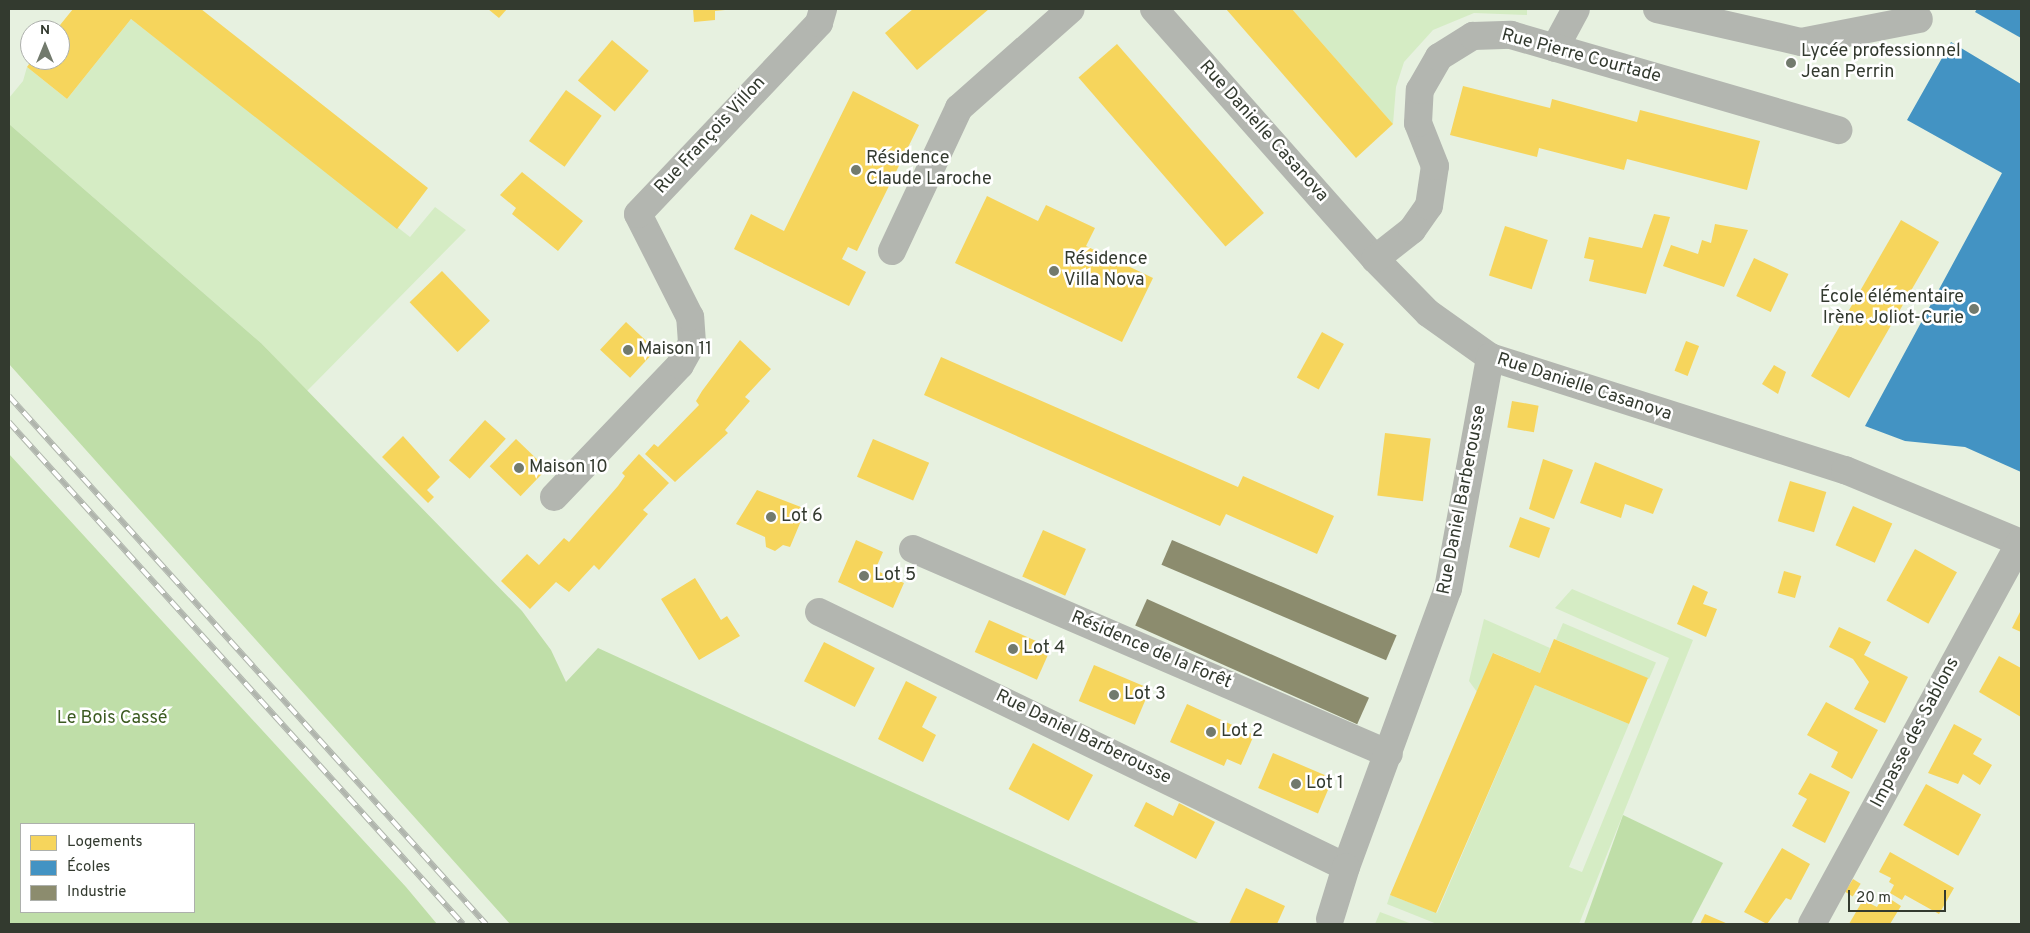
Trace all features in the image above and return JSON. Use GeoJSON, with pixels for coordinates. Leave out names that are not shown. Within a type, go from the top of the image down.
{"type":"FeatureCollection","features":[{"type":"Feature","properties":{"kind":"street","name":"Rue François Villon"},"geometry":{"type":"LineString","coordinates":[[554,497],[680,365],[692,343],[690,317],[665,274],[638,214],[819,23],[823,9]]}},
{"type":"Feature","properties":{"kind":"street"},"geometry":{"type":"LineString","coordinates":[[892,251],[959,108],[1071,9]]}},
{"type":"Feature","properties":{"kind":"street","name":"Rue Danielle Casanova"},"geometry":{"type":"LineString","coordinates":[[1154,9],[1375,259],[1428,313],[1490,357],[1845,470],[2020,543]]}},
{"type":"Feature","properties":{"kind":"street"},"geometry":{"type":"LineString","coordinates":[[1555,48],[1576,9]]}},
{"type":"Feature","properties":{"kind":"street"},"geometry":{"type":"LineString","coordinates":[[1657,9],[1800,42],[1919,19]]}},
{"type":"Feature","properties":{"kind":"street","name":"Rue Pierre Courtade"},"geometry":{"type":"LineString","coordinates":[[1375,259],[1417,225],[1432,196],[1435,166],[1418,123],[1417,105],[1422,84],[1434,62],[1458,42],[1486,34],[1555,48],[1839,130]]}},
{"type":"Feature","properties":{"kind":"street","name":"Rue Daniel Barberousse"},"geometry":{"type":"LineString","coordinates":[[1330,919],[1346,867],[1448,589],[1490,357]]}},
{"type":"Feature","properties":{"kind":"street","name":"Impasse des Sablons"},"geometry":{"type":"LineString","coordinates":[[1812,924],[2020,543]]}},
{"type":"Feature","properties":{"kind":"street","name":"Résidence de la Forêt"},"geometry":{"type":"LineString","coordinates":[[913,550],[1389,754]]}},
{"type":"Feature","properties":{"kind":"street","name":"Rue Daniel Barberousse"},"geometry":{"type":"LineString","coordinates":[[819,612],[1346,867]]}},
{"type":"Feature","properties":{"kind":"green space"},"geometry":{"type":"Polygon","coordinates":[[[1292,9],[1527,9],[1527,15],[1474,13],[1433,30],[1404,62],[1396,87],[1393,124],[1292,9]]]}},
{"type":"Feature","properties":{"kind":"green space"},"geometry":{"type":"Polygon","coordinates":[[[131,19],[410,237],[435,207],[466,230],[307,391],[261,343],[9,124],[9,98],[23,81],[26,70],[31,70],[67,99],[131,19]]]}},
{"type":"Feature","properties":{"kind":"green space"},"geometry":{"type":"Polygon","coordinates":[[[9,124],[261,343],[522,611],[551,650],[566,682],[598,648],[1201,924],[510,924],[9,364],[9,124]]]}},
{"type":"Feature","properties":{"kind":"green space","name":"Le Bois Cassé"},"geometry":{"type":"Polygon","coordinates":[[[9,454],[406,887],[437,924],[9,924],[9,454]]]}},
{"type":"Feature","properties":{"kind":"green space"},"geometry":{"type":"Polygon","coordinates":[[[1572,589],[1693,640],[1579,924],[1437,924],[1387,904],[1390,895],[1437,913],[1535,685],[1629,724],[1569,867],[1582,872],[1669,658],[1555,608],[1572,589]]]}},
{"type":"Feature","properties":{"kind":"green space"},"geometry":{"type":"Polygon","coordinates":[[[1484,619],[1550,648],[1540,673],[1494,653],[1477,692],[1469,681],[1484,619]]]}},
{"type":"Feature","properties":{"kind":"green space"},"geometry":{"type":"Polygon","coordinates":[[[1563,623],[1656,662],[1649,679],[1556,640],[1563,623]]]}},
{"type":"Feature","properties":{"kind":"green space"},"geometry":{"type":"Polygon","coordinates":[[[1623,815],[1723,863],[1691,924],[1584,924],[1623,815]]]}},
{"type":"Feature","properties":{"kind":"green space"},"geometry":{"type":"Polygon","coordinates":[[[1380,912],[1412,924],[1375,924],[1380,912]]]}},
{"type":"Feature","properties":{"kind":"building: Logements"},"geometry":{"type":"Polygon","coordinates":[[[73,9],[201,9],[428,188],[397,229],[131,19],[67,99],[31,70],[70,70],[70,20],[64,20],[73,9]]]}},
{"type":"Feature","properties":{"kind":"building: Logements"},"geometry":{"type":"Polygon","coordinates":[[[488,9],[507,9],[499,18],[488,9]]]}},
{"type":"Feature","properties":{"kind":"building: Logements"},"geometry":{"type":"Polygon","coordinates":[[[693,9],[725,10],[715,11],[715,20],[694,22],[693,9]]]}},
{"type":"Feature","properties":{"kind":"building: Logements"},"geometry":{"type":"Polygon","coordinates":[[[913,9],[989,9],[917,70],[885,33],[913,9]]]}},
{"type":"Feature","properties":{"kind":"building: Logements"},"geometry":{"type":"Polygon","coordinates":[[[1226,9],[1292,9],[1393,124],[1356,158],[1226,9]]]}},
{"type":"Feature","properties":{"kind":"building: Logements"},"geometry":{"type":"Polygon","coordinates":[[[612,40],[649,71],[615,111],[578,81],[612,40]]]}},
{"type":"Feature","properties":{"kind":"building: Logements"},"geometry":{"type":"Polygon","coordinates":[[[1117,44],[1264,213],[1225,247],[1079,77],[1117,44]]]}},
{"type":"Feature","properties":{"kind":"building: Logements"},"geometry":{"type":"Polygon","coordinates":[[[1463,86],[1550,108],[1552,99],[1637,122],[1640,110],[1760,141],[1747,190],[1627,159],[1624,170],[1539,148],[1537,157],[1450,135],[1463,86]]]}},
{"type":"Feature","properties":{"kind":"building: Logements"},"geometry":{"type":"Polygon","coordinates":[[[566,90],[602,116],[565,167],[529,141],[566,90]]]}},
{"type":"Feature","properties":{"kind":"building: Logements","name":"Résidence Claude Laroche"},"geometry":{"type":"Polygon","coordinates":[[[853,91],[919,125],[857,251],[848,247],[842,259],[866,272],[849,306],[734,249],[751,214],[784,231],[853,91]]]}},
{"type":"Feature","properties":{"kind":"building: Logements"},"geometry":{"type":"Polygon","coordinates":[[[522,172],[583,221],[558,251],[512,214],[516,208],[500,195],[522,172]]]}},
{"type":"Feature","properties":{"kind":"building: Logements","name":"Résidence Villa Nova"},"geometry":{"type":"Polygon","coordinates":[[[987,196],[1038,221],[1046,205],[1095,228],[1086,246],[1153,278],[1122,342],[955,263],[987,196]]]}},
{"type":"Feature","properties":{"kind":"building: Logements"},"geometry":{"type":"Polygon","coordinates":[[[1654,214],[1670,217],[1646,294],[1589,281],[1594,260],[1584,258],[1589,237],[1642,248],[1654,214]]]}},
{"type":"Feature","properties":{"kind":"building: Logements"},"geometry":{"type":"Polygon","coordinates":[[[1901,220],[1939,242],[1849,398],[1811,376],[1901,220]]]}},
{"type":"Feature","properties":{"kind":"building: Logements"},"geometry":{"type":"Polygon","coordinates":[[[1715,224],[1748,230],[1724,287],[1663,266],[1671,245],[1698,254],[1702,240],[1711,243],[1715,224]]]}},
{"type":"Feature","properties":{"kind":"building: Logements"},"geometry":{"type":"Polygon","coordinates":[[[1505,226],[1548,240],[1532,289],[1489,275],[1505,226]]]}},
{"type":"Feature","properties":{"kind":"building: Logements"},"geometry":{"type":"Polygon","coordinates":[[[1754,258],[1788,274],[1771,312],[1736,296],[1754,258]]]}},
{"type":"Feature","properties":{"kind":"building: Logements"},"geometry":{"type":"Polygon","coordinates":[[[442,271],[490,321],[458,352],[410,302],[442,271]]]}},
{"type":"Feature","properties":{"kind":"building: Logements","name":"Maison 11"},"geometry":{"type":"Polygon","coordinates":[[[626,322],[656,350],[630,378],[600,350],[626,322]]]}},
{"type":"Feature","properties":{"kind":"building: Logements"},"geometry":{"type":"Polygon","coordinates":[[[1322,332],[1344,344],[1319,390],[1297,377],[1322,332]]]}},
{"type":"Feature","properties":{"kind":"building: Logements"},"geometry":{"type":"Polygon","coordinates":[[[740,340],[771,369],[745,397],[750,401],[725,430],[728,433],[675,482],[645,454],[654,444],[658,447],[699,405],[696,401],[702,391],[740,340]]]}},
{"type":"Feature","properties":{"kind":"building: Logements"},"geometry":{"type":"Polygon","coordinates":[[[1686,341],[1699,346],[1688,376],[1675,371],[1686,341]]]}},
{"type":"Feature","properties":{"kind":"building: Logements"},"geometry":{"type":"Polygon","coordinates":[[[941,357],[1238,487],[1243,476],[1334,516],[1317,554],[1226,514],[1220,526],[924,395],[941,357]]]}},
{"type":"Feature","properties":{"kind":"building: Logements"},"geometry":{"type":"Polygon","coordinates":[[[1774,365],[1786,372],[1778,394],[1762,384],[1774,365]]]}},
{"type":"Feature","properties":{"kind":"building: Logements"},"geometry":{"type":"Polygon","coordinates":[[[1512,401],[1539,406],[1534,432],[1507,428],[1512,401]]]}},
{"type":"Feature","properties":{"kind":"building: Logements"},"geometry":{"type":"Polygon","coordinates":[[[485,420],[506,439],[470,479],[449,460],[485,420]]]}},
{"type":"Feature","properties":{"kind":"building: Logements"},"geometry":{"type":"Polygon","coordinates":[[[1385,433],[1431,439],[1423,501],[1377,496],[1385,433]]]}},
{"type":"Feature","properties":{"kind":"building: Logements"},"geometry":{"type":"Polygon","coordinates":[[[403,436],[440,477],[427,490],[434,497],[428,503],[382,457],[403,436]]]}},
{"type":"Feature","properties":{"kind":"building: Logements","name":"Maison 10"},"geometry":{"type":"Polygon","coordinates":[[[516,439],[547,469],[521,496],[490,466],[516,439]]]}},
{"type":"Feature","properties":{"kind":"building: Logements"},"geometry":{"type":"Polygon","coordinates":[[[873,439],[929,463],[913,501],[857,477],[873,439]]]}},
{"type":"Feature","properties":{"kind":"building: Logements"},"geometry":{"type":"Polygon","coordinates":[[[639,454],[669,483],[643,510],[648,514],[599,570],[594,565],[569,592],[556,582],[530,609],[501,581],[527,554],[539,565],[564,538],[569,542],[618,486],[625,476],[622,473],[639,454]]]}},
{"type":"Feature","properties":{"kind":"building: Logements"},"geometry":{"type":"Polygon","coordinates":[[[1543,459],[1573,470],[1554,519],[1529,509],[1543,459]]]}},
{"type":"Feature","properties":{"kind":"building: Logements"},"geometry":{"type":"Polygon","coordinates":[[[1595,462],[1663,489],[1653,514],[1625,504],[1621,518],[1580,503],[1595,462]]]}},
{"type":"Feature","properties":{"kind":"building: Logements"},"geometry":{"type":"Polygon","coordinates":[[[1790,481],[1826,492],[1814,532],[1778,521],[1790,481]]]}},
{"type":"Feature","properties":{"kind":"building: Logements","name":"Lot 6"},"geometry":{"type":"Polygon","coordinates":[[[757,490],[806,509],[790,547],[783,545],[775,551],[766,547],[765,537],[736,524],[757,490]]]}},
{"type":"Feature","properties":{"kind":"building: Logements"},"geometry":{"type":"Polygon","coordinates":[[[1853,506],[1892,523],[1875,563],[1836,545],[1853,506]]]}},
{"type":"Feature","properties":{"kind":"building: Logements"},"geometry":{"type":"Polygon","coordinates":[[[1520,517],[1550,528],[1539,558],[1509,547],[1520,517]]]}},
{"type":"Feature","properties":{"kind":"building: Logements"},"geometry":{"type":"Polygon","coordinates":[[[1043,530],[1086,549],[1065,596],[1022,577],[1043,530]]]}},
{"type":"Feature","properties":{"kind":"building: Logements","name":"Lot 5"},"geometry":{"type":"Polygon","coordinates":[[[856,540],[883,552],[875,570],[904,583],[893,608],[838,582],[856,540]]]}},
{"type":"Feature","properties":{"kind":"building: Logements"},"geometry":{"type":"Polygon","coordinates":[[[1915,549],[1957,572],[1928,624],[1886,601],[1915,549]]]}},
{"type":"Feature","properties":{"kind":"building: Logements"},"geometry":{"type":"Polygon","coordinates":[[[1784,571],[1801,576],[1795,598],[1778,593],[1784,571]]]}},
{"type":"Feature","properties":{"kind":"building: Logements"},"geometry":{"type":"Polygon","coordinates":[[[695,578],[721,620],[727,616],[740,636],[699,660],[661,599],[695,578]]]}},
{"type":"Feature","properties":{"kind":"building: Logements"},"geometry":{"type":"Polygon","coordinates":[[[1693,585],[1708,592],[1703,604],[1717,609],[1706,637],[1677,624],[1693,585]]]}},
{"type":"Feature","properties":{"kind":"building: Logements"},"geometry":{"type":"Polygon","coordinates":[[[2021,610],[2021,632],[2012,628],[2021,610]]]}},
{"type":"Feature","properties":{"kind":"building: Logements","name":"Lot 4"},"geometry":{"type":"Polygon","coordinates":[[[989,620],[1051,648],[1037,680],[975,652],[989,620]]]}},
{"type":"Feature","properties":{"kind":"building: Logements"},"geometry":{"type":"Polygon","coordinates":[[[1839,627],[1871,642],[1864,655],[1908,677],[1885,723],[1854,709],[1869,682],[1853,659],[1829,647],[1839,627]]]}},
{"type":"Feature","properties":{"kind":"building: Logements"},"geometry":{"type":"Polygon","coordinates":[[[1554,639],[1648,678],[1629,724],[1535,685],[1436,913],[1390,895],[1493,653],[1540,673],[1554,639]]]}},
{"type":"Feature","properties":{"kind":"building: Logements"},"geometry":{"type":"Polygon","coordinates":[[[824,642],[875,668],[855,707],[804,681],[824,642]]]}},
{"type":"Feature","properties":{"kind":"building: Logements"},"geometry":{"type":"Polygon","coordinates":[[[1999,656],[2021,668],[2021,717],[1979,692],[1999,656]]]}},
{"type":"Feature","properties":{"kind":"building: Logements","name":"Lot 3"},"geometry":{"type":"Polygon","coordinates":[[[1094,665],[1150,689],[1135,725],[1079,701],[1094,665]]]}},
{"type":"Feature","properties":{"kind":"building: Logements"},"geometry":{"type":"Polygon","coordinates":[[[906,681],[937,697],[922,727],[936,735],[923,762],[878,739],[906,681]]]}},
{"type":"Feature","properties":{"kind":"building: Logements"},"geometry":{"type":"Polygon","coordinates":[[[1826,702],[1878,730],[1852,779],[1831,767],[1838,752],[1807,735],[1826,702]]]}},
{"type":"Feature","properties":{"kind":"building: Logements","name":"Lot 2"},"geometry":{"type":"Polygon","coordinates":[[[1187,704],[1254,735],[1241,765],[1227,759],[1224,766],[1170,742],[1187,704]]]}},
{"type":"Feature","properties":{"kind":"building: Logements"},"geometry":{"type":"Polygon","coordinates":[[[1954,724],[1982,739],[1973,754],[1992,765],[1980,785],[1963,774],[1958,784],[1928,773],[1954,724]]]}},
{"type":"Feature","properties":{"kind":"building: Logements"},"geometry":{"type":"Polygon","coordinates":[[[1033,743],[1093,775],[1069,821],[1009,789],[1033,743]]]}},
{"type":"Feature","properties":{"kind":"building: Logements","name":"Lot 1"},"geometry":{"type":"Polygon","coordinates":[[[1273,753],[1333,778],[1318,813],[1258,788],[1273,753]]]}},
{"type":"Feature","properties":{"kind":"building: Logements"},"geometry":{"type":"Polygon","coordinates":[[[1810,773],[1850,792],[1825,843],[1792,826],[1807,799],[1798,794],[1810,773]]]}},
{"type":"Feature","properties":{"kind":"building: Logements"},"geometry":{"type":"Polygon","coordinates":[[[1926,784],[1981,815],[1958,856],[1903,825],[1926,784]]]}},
{"type":"Feature","properties":{"kind":"building: Logements"},"geometry":{"type":"Polygon","coordinates":[[[1146,802],[1173,816],[1179,803],[1215,822],[1196,859],[1134,826],[1146,802]]]}},
{"type":"Feature","properties":{"kind":"building: Logements"},"geometry":{"type":"Polygon","coordinates":[[[1782,848],[1810,864],[1791,900],[1786,898],[1767,924],[1744,912],[1782,848]]]}},
{"type":"Feature","properties":{"kind":"building: Logements"},"geometry":{"type":"Polygon","coordinates":[[[1890,852],[1954,888],[1939,914],[1905,895],[1902,900],[1890,893],[1894,885],[1889,882],[1891,878],[1879,872],[1890,852]]]}},
{"type":"Feature","properties":{"kind":"building: Logements"},"geometry":{"type":"Polygon","coordinates":[[[1853,879],[1861,884],[1853,896],[1845,892],[1853,879]]]}},
{"type":"Feature","properties":{"kind":"building: Logements"},"geometry":{"type":"Polygon","coordinates":[[[1246,888],[1285,906],[1277,924],[1229,924],[1246,888]]]}},
{"type":"Feature","properties":{"kind":"building: Logements"},"geometry":{"type":"Polygon","coordinates":[[[1884,895],[1901,906],[1890,924],[1849,924],[1863,900],[1877,907],[1884,895]]]}},
{"type":"Feature","properties":{"kind":"building: Logements"},"geometry":{"type":"Polygon","coordinates":[[[1705,914],[1728,924],[1700,924],[1705,914]]]}},
{"type":"Feature","properties":{"kind":"building: Écoles"},"geometry":{"type":"Polygon","coordinates":[[[1977,9],[2021,9],[2021,38],[1975,12],[1977,9]]]}},
{"type":"Feature","properties":{"kind":"building: Écoles","name":"École élémentaire Irène Joliot-Curie"},"geometry":{"type":"Polygon","coordinates":[[[1951,42],[2021,84],[2021,472],[1965,447],[1905,441],[1865,426],[2002,173],[1907,120],[1951,42]]]}},
{"type":"Feature","properties":{"kind":"building: Industrie"},"geometry":{"type":"Polygon","coordinates":[[[1172,540],[1397,635],[1386,660],[1161,565],[1172,540]]]}},
{"type":"Feature","properties":{"kind":"building: Industrie"},"geometry":{"type":"Polygon","coordinates":[[[1147,599],[1369,698],[1357,724],[1135,625],[1147,599]]]}},
{"type":"Feature","properties":{"kind":"railway"},"geometry":{"type":"LineString","coordinates":[[9,396],[486,924]]}},
{"type":"Feature","properties":{"kind":"railway"},"geometry":{"type":"LineString","coordinates":[[9,422],[463,924]]}},
{"type":"Feature","properties":{"kind":"place","name":"Lycée professionnel Jean Perrin"},"geometry":{"type":"Point","coordinates":[1791,63]}},
{"type":"Feature","properties":{"kind":"place","name":"Résidence Claude Laroche"},"geometry":{"type":"Point","coordinates":[856,170]}},
{"type":"Feature","properties":{"kind":"place","name":"Résidence Villa Nova"},"geometry":{"type":"Point","coordinates":[1054,271]}},
{"type":"Feature","properties":{"kind":"place","name":"École élémentaire Irène Joliot-Curie"},"geometry":{"type":"Point","coordinates":[1974,309]}},
{"type":"Feature","properties":{"kind":"place","name":"Maison 11"},"geometry":{"type":"Point","coordinates":[628,350]}},
{"type":"Feature","properties":{"kind":"place","name":"Maison 10"},"geometry":{"type":"Point","coordinates":[519,468]}},
{"type":"Feature","properties":{"kind":"place","name":"Lot 6"},"geometry":{"type":"Point","coordinates":[771,517]}},
{"type":"Feature","properties":{"kind":"place","name":"Lot 5"},"geometry":{"type":"Point","coordinates":[864,576]}},
{"type":"Feature","properties":{"kind":"place","name":"Lot 4"},"geometry":{"type":"Point","coordinates":[1013,649]}},
{"type":"Feature","properties":{"kind":"place","name":"Lot 3"},"geometry":{"type":"Point","coordinates":[1114,695]}},
{"type":"Feature","properties":{"kind":"place","name":"Lot 2"},"geometry":{"type":"Point","coordinates":[1211,732]}},
{"type":"Feature","properties":{"kind":"place","name":"Lot 1"},"geometry":{"type":"Point","coordinates":[1296,784]}}]}
